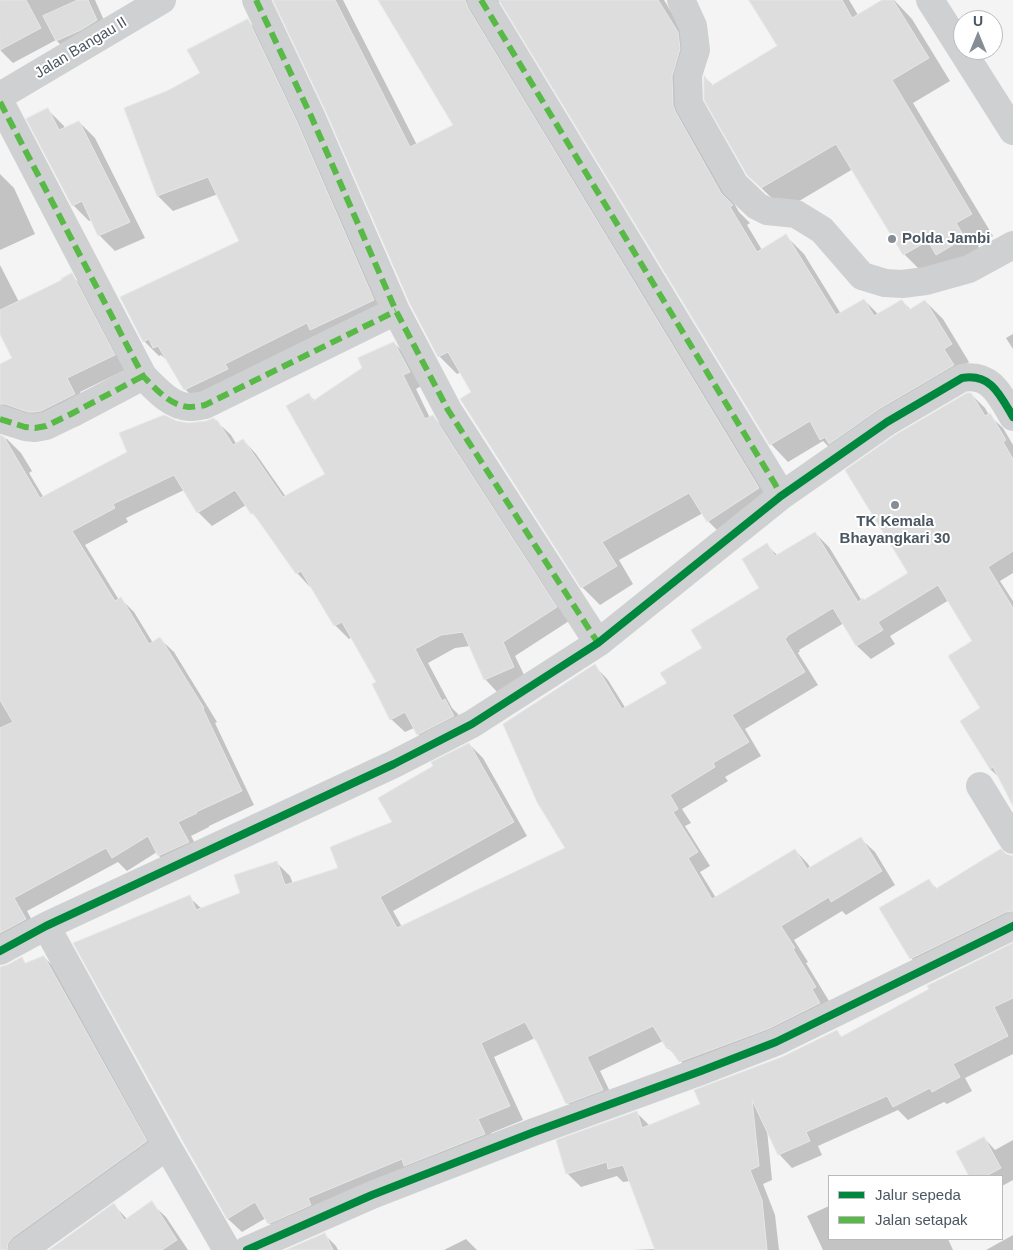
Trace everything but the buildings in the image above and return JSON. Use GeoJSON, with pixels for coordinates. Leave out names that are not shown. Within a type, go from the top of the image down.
{"type":"FeatureCollection","features":[{"type":"Feature","properties":{"kind":"street","name":"Jalan Bangau II"},"geometry":{"type":"LineString","coordinates":[[0,96],[162,0]]}},
{"type":"Feature","properties":{"kind":"street"},"geometry":{"type":"LineString","coordinates":[[256,0],[311,116],[396,312],[448,410],[598,643]]}},
{"type":"Feature","properties":{"kind":"street"},"geometry":{"type":"LineString","coordinates":[[481,0],[781,496]]}},
{"type":"Feature","properties":{"kind":"street"},"geometry":{"type":"LineString","coordinates":[[681,0],[693,26],[696,50],[688,75],[689,104],[735,185],[757,206],[767,211],[796,214],[822,230],[862,276],[885,283],[902,284],[926,281],[969,269],[1013,245]]}},
{"type":"Feature","properties":{"kind":"street"},"geometry":{"type":"LineString","coordinates":[[930,0],[1013,131]]}},
{"type":"Feature","properties":{"kind":"street"},"geometry":{"type":"LineString","coordinates":[[0,102],[143,376],[159,393],[173,402],[187,407],[205,405],[396,312]]}},
{"type":"Feature","properties":{"kind":"street"},"geometry":{"type":"LineString","coordinates":[[0,419],[24,427],[46,426],[143,376]]}},
{"type":"Feature","properties":{"kind":"street"},"geometry":{"type":"LineString","coordinates":[[0,951],[46,926],[403,760],[472,724],[598,643],[781,496],[887,422],[962,378],[971,376],[988,382],[997,391],[1013,417]]}},
{"type":"Feature","properties":{"kind":"street"},"geometry":{"type":"LineString","coordinates":[[980,786],[1013,840]]}},
{"type":"Feature","properties":{"kind":"street"},"geometry":{"type":"LineString","coordinates":[[46,926],[167,1146],[227,1250]]}},
{"type":"Feature","properties":{"kind":"street"},"geometry":{"type":"LineString","coordinates":[[247,1250],[372,1195],[534,1132],[776,1042],[1013,926]]}},
{"type":"Feature","properties":{"kind":"street"},"geometry":{"type":"LineString","coordinates":[[22,1250],[167,1146]]}},
{"type":"Feature","properties":{"kind":"marked path"},"geometry":{"type":"LineString","coordinates":[[256,0],[311,116],[396,311],[448,410],[598,643]]}},
{"type":"Feature","properties":{"kind":"marked path"},"geometry":{"type":"LineString","coordinates":[[481,0],[781,496]]}},
{"type":"Feature","properties":{"kind":"marked path"},"geometry":{"type":"LineString","coordinates":[[0,102],[143,376],[169,400],[189,407],[205,405],[396,311]]}},
{"type":"Feature","properties":{"kind":"marked path"},"geometry":{"type":"LineString","coordinates":[[0,419],[25,427],[46,426],[143,376]]}},
{"type":"Feature","properties":{"kind":"cycle path"},"geometry":{"type":"LineString","coordinates":[[0,951],[46,926],[394,764],[472,724],[598,643],[781,496],[887,422],[962,378],[972,377],[980,379],[994,387],[1013,417]]}},
{"type":"Feature","properties":{"kind":"cycle path"},"geometry":{"type":"LineString","coordinates":[[247,1250],[372,1195],[534,1132],[776,1042],[1013,926]]}},
{"type":"Feature","properties":{"kind":"place","name":"Polda Jambi"},"geometry":{"type":"Point","coordinates":[892,239]}},
{"type":"Feature","properties":{"kind":"place","name":"TK Kemala Bhayangkari 30"},"geometry":{"type":"Point","coordinates":[895,505]}}]}
